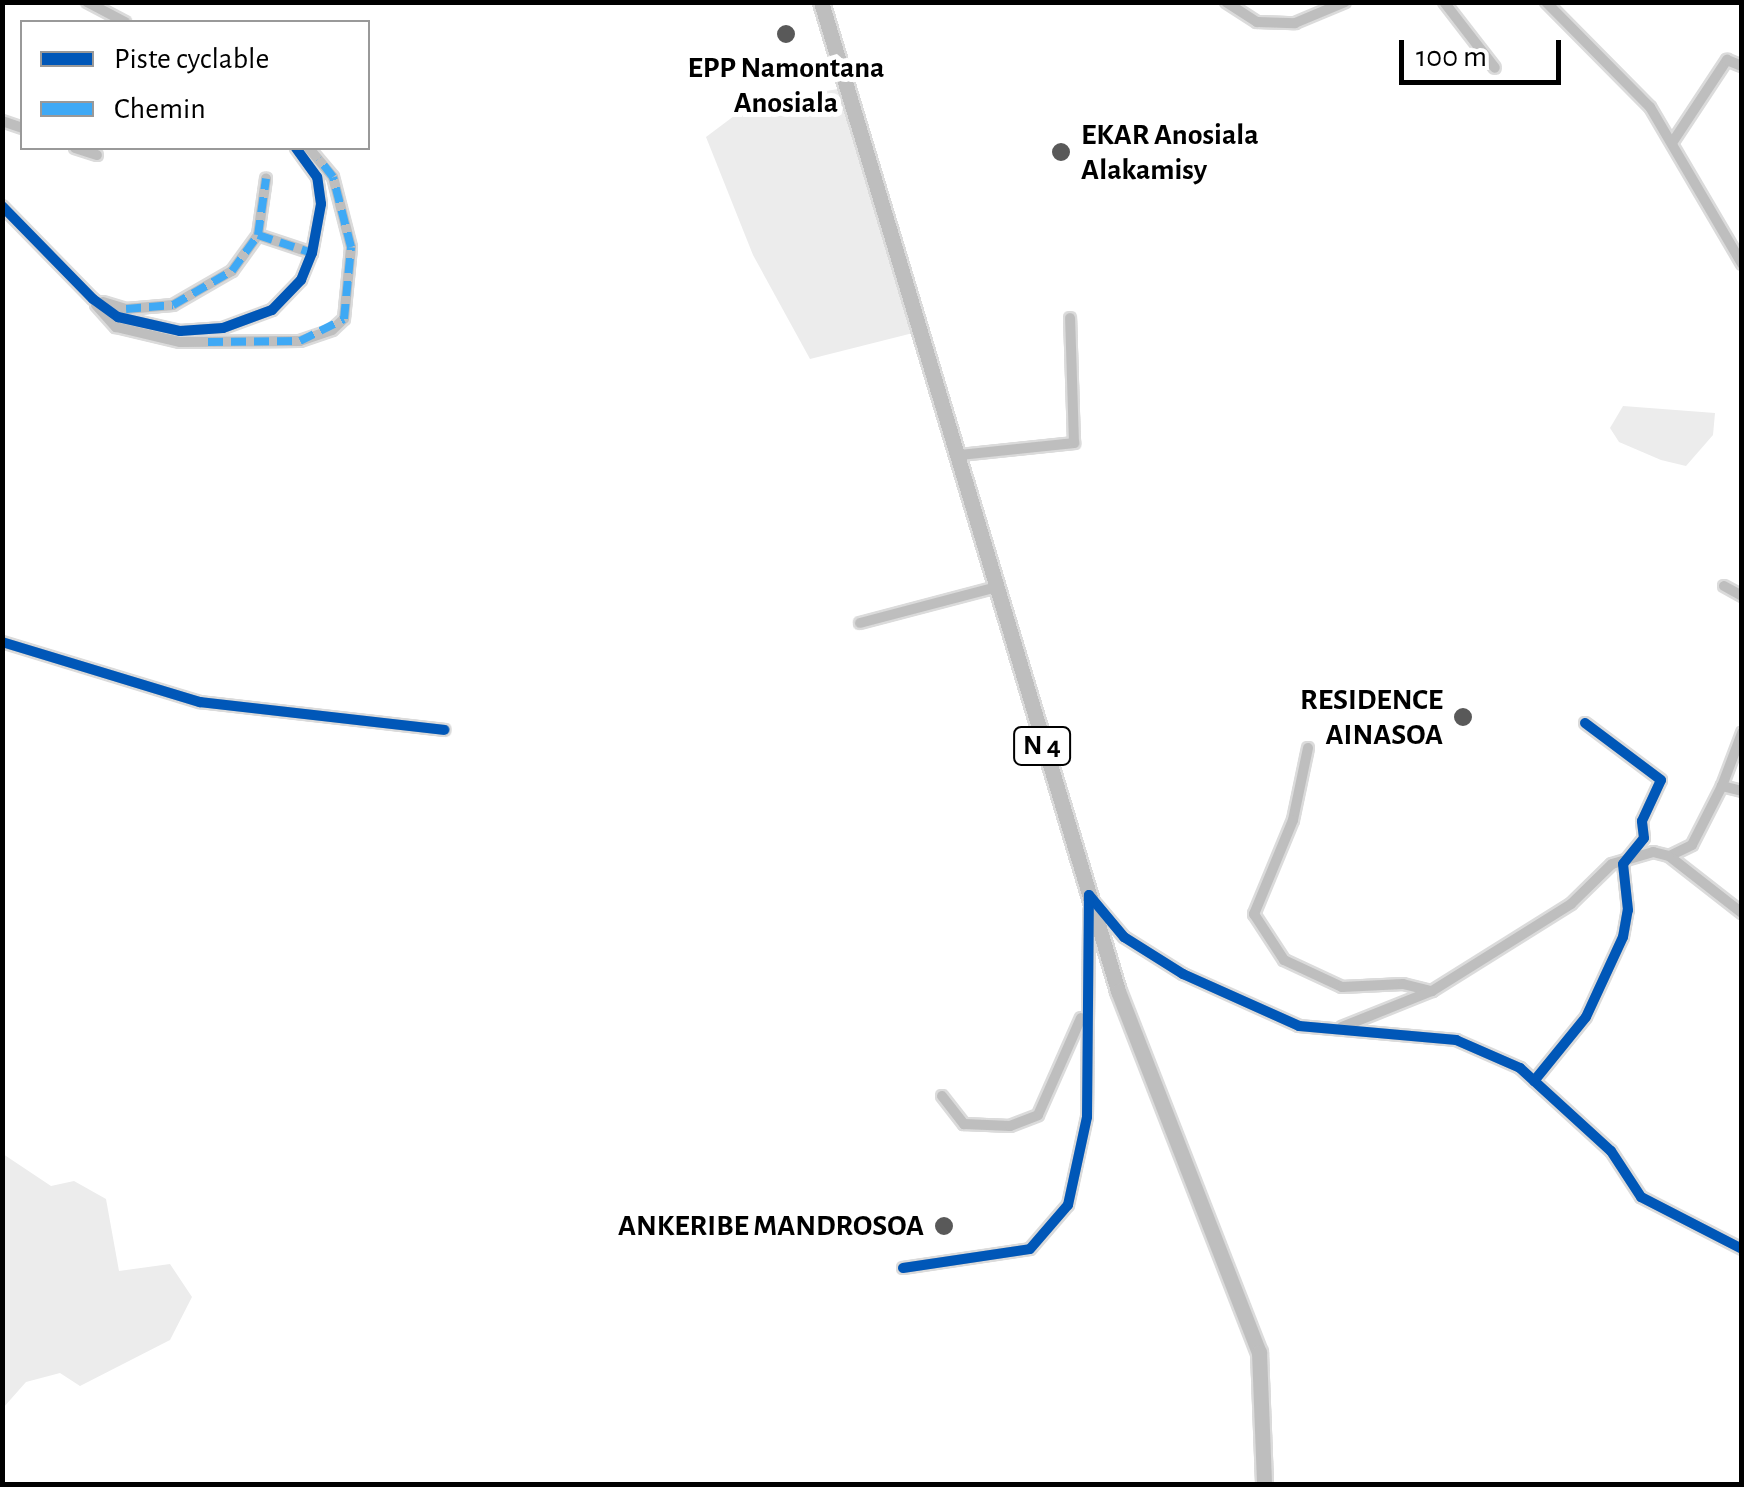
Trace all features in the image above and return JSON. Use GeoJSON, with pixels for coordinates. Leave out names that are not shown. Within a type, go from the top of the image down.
{"type":"FeatureCollection","features":[{"type":"Feature","properties":{"kind":"main road","name":"N 4"},"geometry":{"type":"LineString","coordinates":[[820,2],[960,455],[1118,990],[1259,1352],[1264,1484]]}},
{"type":"Feature","properties":{"kind":"street"},"geometry":{"type":"LineString","coordinates":[[86,2],[121,20]]}},
{"type":"Feature","properties":{"kind":"street"},"geometry":{"type":"LineString","coordinates":[[1226,2],[1257,22],[1295,23],[1346,2]]}},
{"type":"Feature","properties":{"kind":"street"},"geometry":{"type":"LineString","coordinates":[[1444,2],[1495,68]]}},
{"type":"Feature","properties":{"kind":"street"},"geometry":{"type":"LineString","coordinates":[[1546,2],[1602,53],[1672,144],[1742,264]]}},
{"type":"Feature","properties":{"kind":"street"},"geometry":{"type":"LineString","coordinates":[[1672,144],[1728,60],[1742,66]]}},
{"type":"Feature","properties":{"kind":"street"},"geometry":{"type":"LineString","coordinates":[[82,150],[96,155]]}},
{"type":"Feature","properties":{"kind":"street"},"geometry":{"type":"LineString","coordinates":[[92,299],[143,325],[223,328],[272,310],[300,280],[312,253],[321,204],[317,176],[298,150]]}},
{"type":"Feature","properties":{"kind":"street"},"geometry":{"type":"LineString","coordinates":[[2,206],[92,299],[104,317],[141,337],[287,342],[332,330],[344,319],[350,247],[333,177],[311,150]]}},
{"type":"Feature","properties":{"kind":"street"},"geometry":{"type":"LineString","coordinates":[[92,299],[126,309],[173,304],[232,271],[258,235],[266,179]]}},
{"type":"Feature","properties":{"kind":"street"},"geometry":{"type":"LineString","coordinates":[[258,235],[312,253]]}},
{"type":"Feature","properties":{"kind":"street"},"geometry":{"type":"LineString","coordinates":[[960,455],[1074,442],[1070,318]]}},
{"type":"Feature","properties":{"kind":"street"},"geometry":{"type":"LineString","coordinates":[[1724,586],[1742,596]]}},
{"type":"Feature","properties":{"kind":"street"},"geometry":{"type":"LineString","coordinates":[[860,623],[997,587]]}},
{"type":"Feature","properties":{"kind":"street"},"geometry":{"type":"LineString","coordinates":[[2,642],[200,702],[444,730]]}},
{"type":"Feature","properties":{"kind":"street"},"geometry":{"type":"LineString","coordinates":[[1534,1081],[1586,1017],[1623,937],[1628,910],[1622,864],[1644,838],[1642,820],[1661,780],[1585,723]]}},
{"type":"Feature","properties":{"kind":"street"},"geometry":{"type":"LineString","coordinates":[[1670,856],[1692,845],[1722,786],[1742,734]]}},
{"type":"Feature","properties":{"kind":"street"},"geometry":{"type":"LineString","coordinates":[[1308,748],[1294,820],[1254,914],[1284,960],[1342,987],[1403,984],[1432,991]]}},
{"type":"Feature","properties":{"kind":"street"},"geometry":{"type":"LineString","coordinates":[[1722,786],[1742,791]]}},
{"type":"Feature","properties":{"kind":"street"},"geometry":{"type":"LineString","coordinates":[[1337,1029],[1432,991],[1572,904],[1612,864],[1653,852],[1670,856],[1742,913]]}},
{"type":"Feature","properties":{"kind":"street"},"geometry":{"type":"LineString","coordinates":[[903,1268],[1030,1249],[1056,1224],[1068,1205],[1087,1117],[1084,1010],[1088,896]]}},
{"type":"Feature","properties":{"kind":"street"},"geometry":{"type":"LineString","coordinates":[[1088,896],[1124,937],[1183,974],[1299,1026],[1456,1040],[1520,1068],[1611,1152],[1641,1196],[1742,1249]]}},
{"type":"Feature","properties":{"kind":"street"},"geometry":{"type":"LineString","coordinates":[[942,1096],[964,1124],[1010,1126],[1038,1115],[1084,1010]]}},
{"type":"Feature","properties":{"kind":"shaded area"},"geometry":{"type":"Polygon","coordinates":[[[838,89],[913,333],[810,359],[753,255],[706,137],[750,104],[838,89]]]}},
{"type":"Feature","properties":{"kind":"shaded area"},"geometry":{"type":"Polygon","coordinates":[[[1623,406],[1715,413],[1713,435],[1686,466],[1661,460],[1619,442],[1610,428],[1623,406]]]}},
{"type":"Feature","properties":{"kind":"shaded area"},"geometry":{"type":"Polygon","coordinates":[[[3,1154],[51,1186],[74,1181],[106,1199],[119,1271],[170,1264],[192,1297],[170,1340],[80,1386],[60,1373],[26,1382],[3,1408],[3,1154]]]}},
{"type":"Feature","properties":{"kind":"marked path"},"geometry":{"type":"LineString","coordinates":[[208,342],[300,341],[344,319],[351,247],[333,177],[319,159]]}},
{"type":"Feature","properties":{"kind":"marked path"},"geometry":{"type":"LineString","coordinates":[[126,309],[173,305],[232,271],[258,235],[266,179]]}},
{"type":"Feature","properties":{"kind":"marked path"},"geometry":{"type":"LineString","coordinates":[[258,235],[312,253]]}},
{"type":"Feature","properties":{"kind":"cycle path"},"geometry":{"type":"LineString","coordinates":[[2,206],[93,299],[118,317],[180,331],[223,328],[272,310],[301,280],[312,253],[321,204],[317,177],[297,150]]}},
{"type":"Feature","properties":{"kind":"cycle path"},"geometry":{"type":"LineString","coordinates":[[2,642],[200,702],[444,730]]}},
{"type":"Feature","properties":{"kind":"cycle path"},"geometry":{"type":"LineString","coordinates":[[1534,1081],[1586,1017],[1623,937],[1628,910],[1623,864],[1644,838],[1642,821],[1661,780],[1585,723]]}},
{"type":"Feature","properties":{"kind":"cycle path"},"geometry":{"type":"LineString","coordinates":[[1089,895],[1124,937],[1183,974],[1299,1026],[1456,1040],[1520,1068],[1611,1151],[1641,1197],[1742,1249]]}},
{"type":"Feature","properties":{"kind":"cycle path"},"geometry":{"type":"LineString","coordinates":[[903,1268],[1030,1249],[1068,1205],[1087,1117],[1089,895]]}},
{"type":"Feature","properties":{"kind":"place","name":"EPP Namontana Anosiala"},"geometry":{"type":"Point","coordinates":[786,34]}},
{"type":"Feature","properties":{"kind":"place","name":"EKAR Anosiala Alakamisy"},"geometry":{"type":"Point","coordinates":[1061,152]}},
{"type":"Feature","properties":{"kind":"place","name":"RESIDENCE AINASOA"},"geometry":{"type":"Point","coordinates":[1463,717]}},
{"type":"Feature","properties":{"kind":"place","name":"ANKERIBE MANDROSOA"},"geometry":{"type":"Point","coordinates":[944,1226]}}]}
